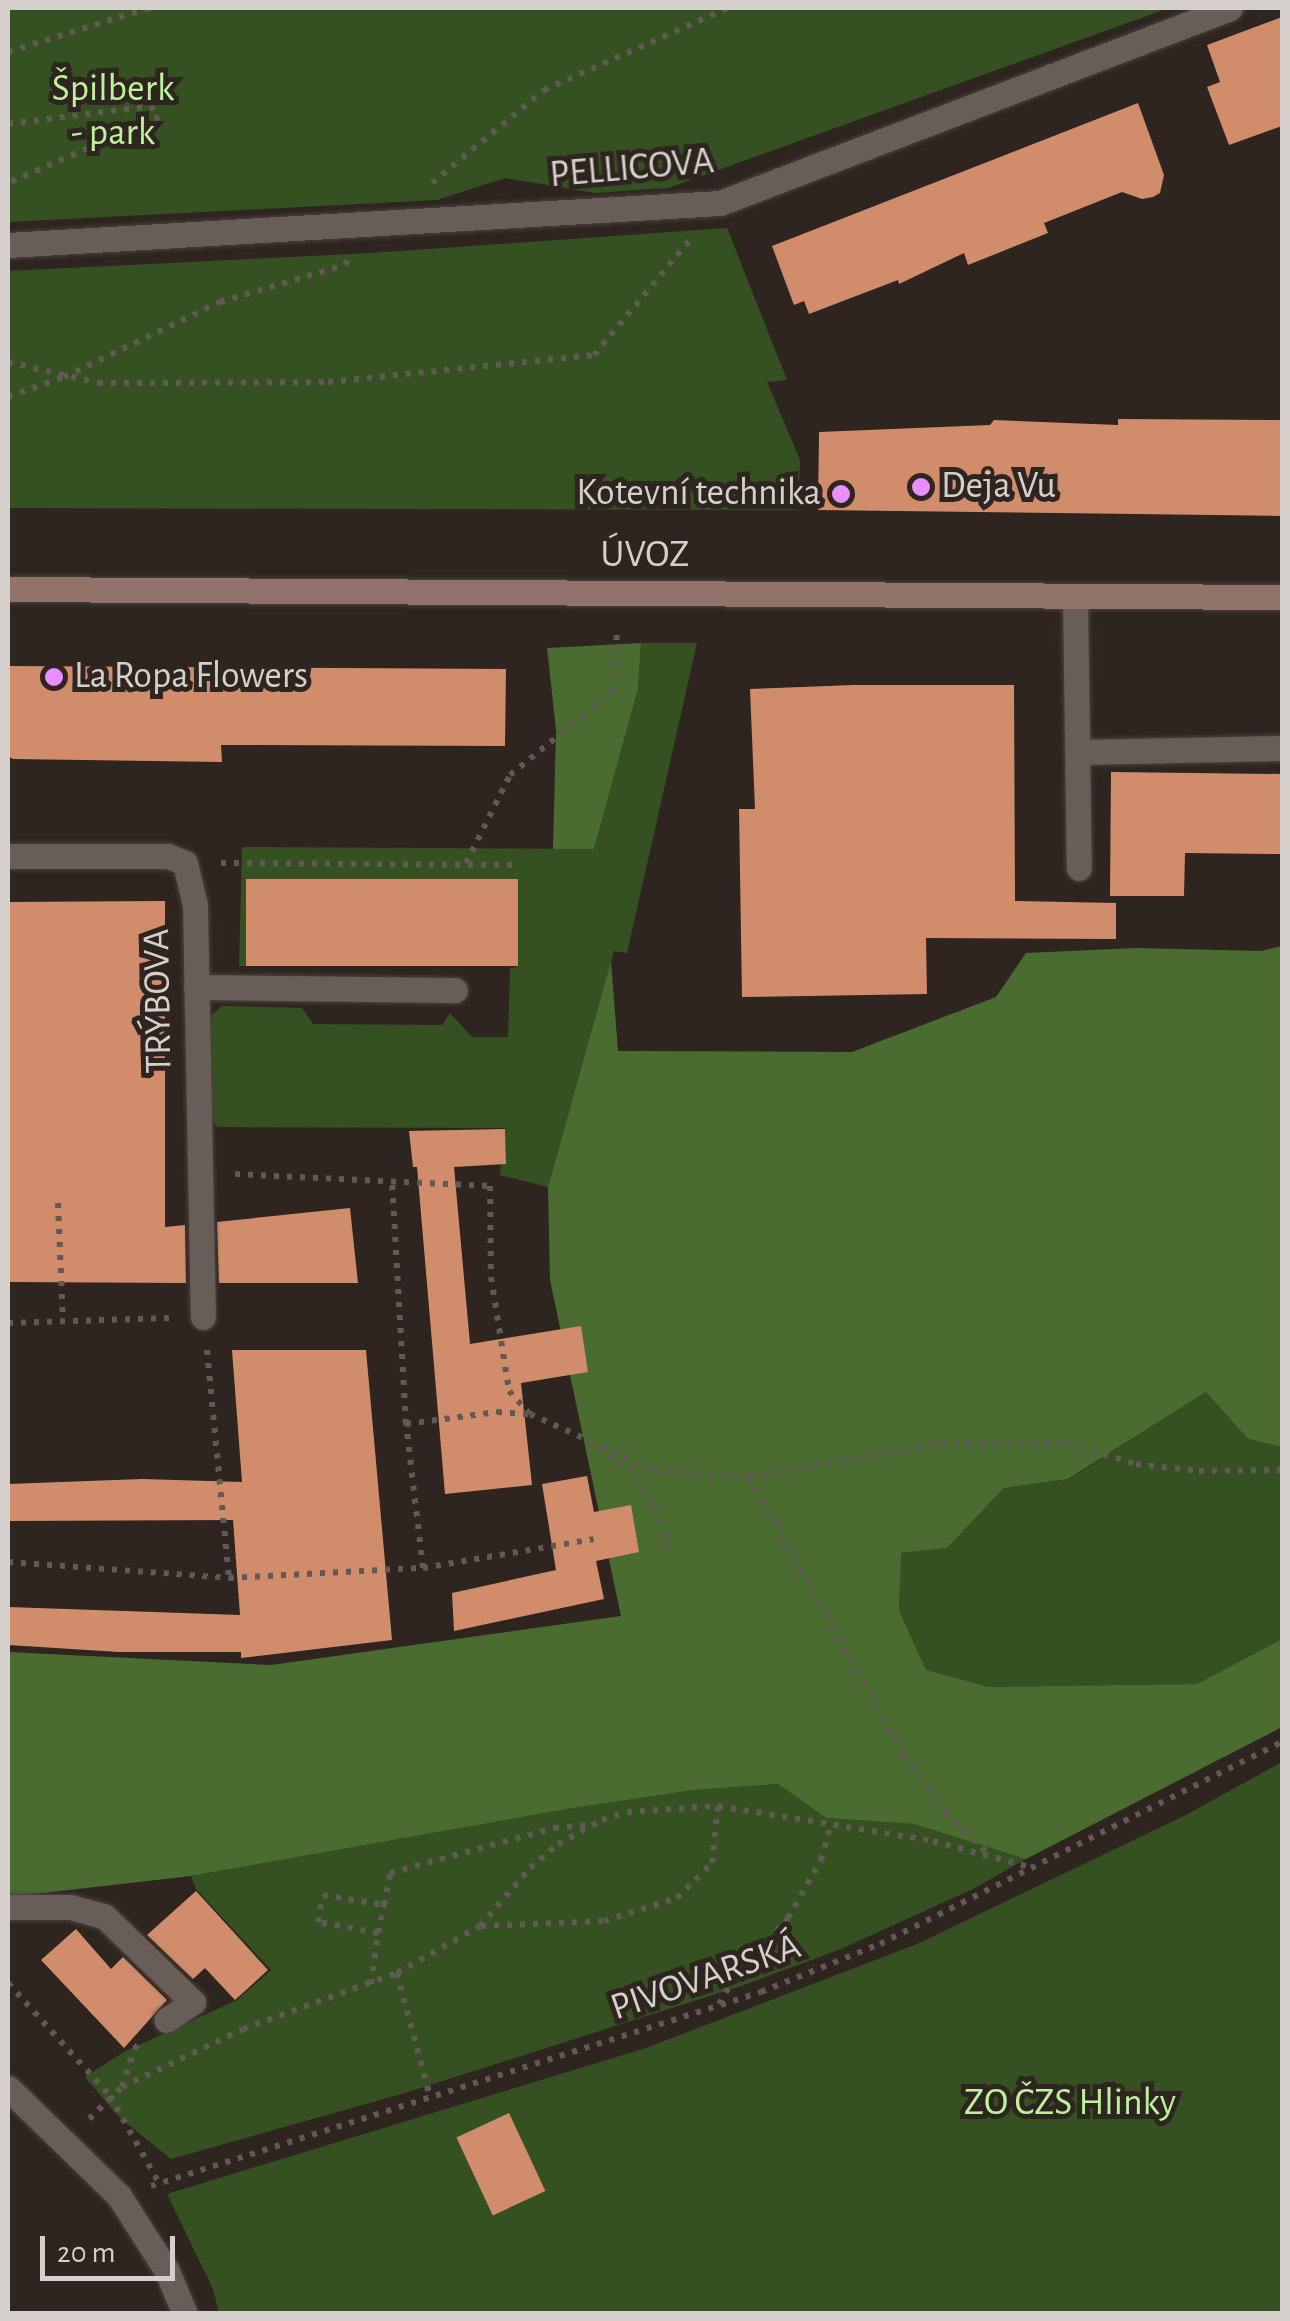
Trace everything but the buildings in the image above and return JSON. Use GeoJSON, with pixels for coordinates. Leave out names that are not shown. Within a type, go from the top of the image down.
{"type":"FeatureCollection","features":[{"type":"Feature","properties":{"kind":"main road","name":"ÚVOZ"},"geometry":{"type":"LineString","coordinates":[[8,589],[1282,597]]}},
{"type":"Feature","properties":{"kind":"street","name":"PELLICOVA"},"geometry":{"type":"LineString","coordinates":[[8,246],[720,204],[1230,8]]}},
{"type":"Feature","properties":{"kind":"street"},"geometry":{"type":"LineString","coordinates":[[1075,597],[1078,868]]}},
{"type":"Feature","properties":{"kind":"street"},"geometry":{"type":"LineString","coordinates":[[1076,752],[1282,748]]}},
{"type":"Feature","properties":{"kind":"street"},"geometry":{"type":"LineString","coordinates":[[8,856],[168,856],[185,863]]}},
{"type":"Feature","properties":{"kind":"street","name":"TRÝBOVA"},"geometry":{"type":"LineString","coordinates":[[185,863],[194,904],[204,1318]]}},
{"type":"Feature","properties":{"kind":"street"},"geometry":{"type":"LineString","coordinates":[[196,988],[455,990]]}},
{"type":"Feature","properties":{"kind":"street"},"geometry":{"type":"LineString","coordinates":[[8,1907],[70,1907],[104,1916],[193,2002],[166,2020]]}},
{"type":"Feature","properties":{"kind":"street"},"geometry":{"type":"LineString","coordinates":[[8,2088],[119,2196],[167,2271],[184,2314]]}},
{"type":"Feature","properties":{"kind":"path"},"geometry":{"type":"LineString","coordinates":[[8,52],[149,8]]}},
{"type":"Feature","properties":{"kind":"path"},"geometry":{"type":"LineString","coordinates":[[401,224],[435,179],[544,90],[728,8]]}},
{"type":"Feature","properties":{"kind":"path"},"geometry":{"type":"LineString","coordinates":[[8,124],[152,106],[158,118],[8,183]]}},
{"type":"Feature","properties":{"kind":"path"},"geometry":{"type":"LineString","coordinates":[[8,362],[98,383],[328,382],[594,355],[720,204]]}},
{"type":"Feature","properties":{"kind":"path"},"geometry":{"type":"LineString","coordinates":[[8,397],[64,377],[220,302],[345,265],[368,226]]}},
{"type":"Feature","properties":{"kind":"path"},"geometry":{"type":"LineString","coordinates":[[466,864],[510,775],[612,692],[617,633]]}},
{"type":"Feature","properties":{"kind":"path"},"geometry":{"type":"LineString","coordinates":[[185,863],[516,865]]}},
{"type":"Feature","properties":{"kind":"path"},"geometry":{"type":"LineString","coordinates":[[201,1172],[490,1186],[491,1276],[504,1363],[509,1390],[530,1414]]}},
{"type":"Feature","properties":{"kind":"path"},"geometry":{"type":"LineString","coordinates":[[392,1184],[406,1424],[423,1568]]}},
{"type":"Feature","properties":{"kind":"path"},"geometry":{"type":"LineString","coordinates":[[58,1203],[63,1320]]}},
{"type":"Feature","properties":{"kind":"path"},"geometry":{"type":"LineString","coordinates":[[8,1323],[204,1318],[229,1578]]}},
{"type":"Feature","properties":{"kind":"path"},"geometry":{"type":"LineString","coordinates":[[406,1424],[498,1412],[530,1414],[655,1470],[749,1477],[940,1442],[1066,1443],[1136,1464],[1198,1471],[1282,1470]]}},
{"type":"Feature","properties":{"kind":"path"},"geometry":{"type":"LineString","coordinates":[[574,1434],[629,1468],[655,1507],[668,1549]]}},
{"type":"Feature","properties":{"kind":"path"},"geometry":{"type":"LineString","coordinates":[[749,1477],[904,1755],[946,1811],[988,1854]]}},
{"type":"Feature","properties":{"kind":"path"},"geometry":{"type":"LineString","coordinates":[[8,1562],[229,1578],[423,1568],[594,1540]]}},
{"type":"Feature","properties":{"kind":"path","name":"PIVOVARSKÁ"},"geometry":{"type":"LineString","coordinates":[[119,2196],[718,2006],[880,1944],[1282,1742]]}},
{"type":"Feature","properties":{"kind":"path"},"geometry":{"type":"LineString","coordinates":[[371,1984],[390,1873],[627,1812],[718,1806],[988,1854],[1034,1868]]}},
{"type":"Feature","properties":{"kind":"path"},"geometry":{"type":"LineString","coordinates":[[480,1926],[604,1921],[676,1898],[712,1864],[718,1806]]}},
{"type":"Feature","properties":{"kind":"path"},"geometry":{"type":"LineString","coordinates":[[64,2146],[122,2088],[243,2029],[397,1973],[480,1926],[530,1868],[592,1824]]}},
{"type":"Feature","properties":{"kind":"path"},"geometry":{"type":"LineString","coordinates":[[718,2006],[733,1980],[788,1918],[821,1860],[831,1824]]}},
{"type":"Feature","properties":{"kind":"path"},"geometry":{"type":"LineString","coordinates":[[378,1933],[318,1922],[323,1895],[384,1906]]}},
{"type":"Feature","properties":{"kind":"path"},"geometry":{"type":"LineString","coordinates":[[397,1973],[430,2098]]}},
{"type":"Feature","properties":{"kind":"path"},"geometry":{"type":"LineString","coordinates":[[8,1982],[110,2096],[159,2183]]}},
{"type":"Feature","properties":{"kind":"path"},"geometry":{"type":"LineString","coordinates":[[122,2088],[134,2049]]}},
{"type":"Feature","properties":{"kind":"green space","name":"Špilberk - park"},"geometry":{"type":"Polygon","coordinates":[[[8,8],[1169,8],[668,188],[595,193],[505,178],[437,200],[8,222],[8,8]]]}},
{"type":"Feature","properties":{"kind":"green space"},"geometry":{"type":"Polygon","coordinates":[[[727,228],[787,380],[767,382],[800,460],[798,510],[8,508],[8,271],[371,253],[727,228]]]}},
{"type":"Feature","properties":{"kind":"green space"},"geometry":{"type":"Polygon","coordinates":[[[641,643],[697,643],[627,953],[614,951],[548,1187],[500,1175],[501,1164],[506,1164],[505,1128],[218,1127],[207,1116],[209,1018],[222,1006],[302,1008],[313,1024],[442,1025],[450,1013],[472,1037],[508,1037],[510,968],[517,967],[517,880],[246,879],[246,966],[239,966],[242,847],[594,849],[638,689],[641,643]]]}},
{"type":"Feature","properties":{"kind":"green space"},"geometry":{"type":"Polygon","coordinates":[[[641,643],[638,689],[594,849],[553,849],[556,730],[547,648],[641,643]]]}},
{"type":"Feature","properties":{"kind":"green space"},"geometry":{"type":"Polygon","coordinates":[[[1282,946],[1282,1447],[1248,1439],[1206,1392],[1068,1479],[1004,1488],[947,1548],[901,1553],[899,1610],[926,1670],[989,1687],[1197,1684],[1282,1639],[1282,1727],[1026,1859],[914,1824],[826,1818],[778,1784],[694,1790],[191,1876],[8,1897],[8,1652],[271,1665],[621,1616],[550,1280],[548,1187],[611,961],[618,1051],[852,1052],[996,997],[1026,953],[1137,948],[1261,951],[1282,946]]]}},
{"type":"Feature","properties":{"kind":"green space"},"geometry":{"type":"Polygon","coordinates":[[[1206,1392],[1248,1439],[1282,1447],[1282,1639],[1197,1684],[989,1687],[926,1670],[899,1610],[900,1553],[947,1548],[1004,1488],[1069,1479],[1206,1392]]]}},
{"type":"Feature","properties":{"kind":"green space","name":"ZO ČZS Hlinky"},"geometry":{"type":"Polygon","coordinates":[[[1282,1762],[1282,2313],[219,2313],[213,2289],[167,2194],[646,2048],[917,1944],[1186,1815],[1282,1762]]]}},
{"type":"Feature","properties":{"kind":"green space"},"geometry":{"type":"Polygon","coordinates":[[[778,1784],[826,1818],[914,1824],[1026,1859],[975,1888],[841,1949],[744,1985],[405,2093],[171,2159],[119,2117],[85,2077],[124,2052],[237,2000],[271,1970],[196,1889],[191,1876],[573,1808],[694,1790],[778,1784]]]}},
{"type":"Feature","properties":{"kind":"place","name":"Deja Vu"},"geometry":{"type":"Point","coordinates":[921,487]}},
{"type":"Feature","properties":{"kind":"place","name":"Kotevní technika"},"geometry":{"type":"Point","coordinates":[841,494]}},
{"type":"Feature","properties":{"kind":"place","name":"La Ropa Flowers"},"geometry":{"type":"Point","coordinates":[54,677]}}]}
